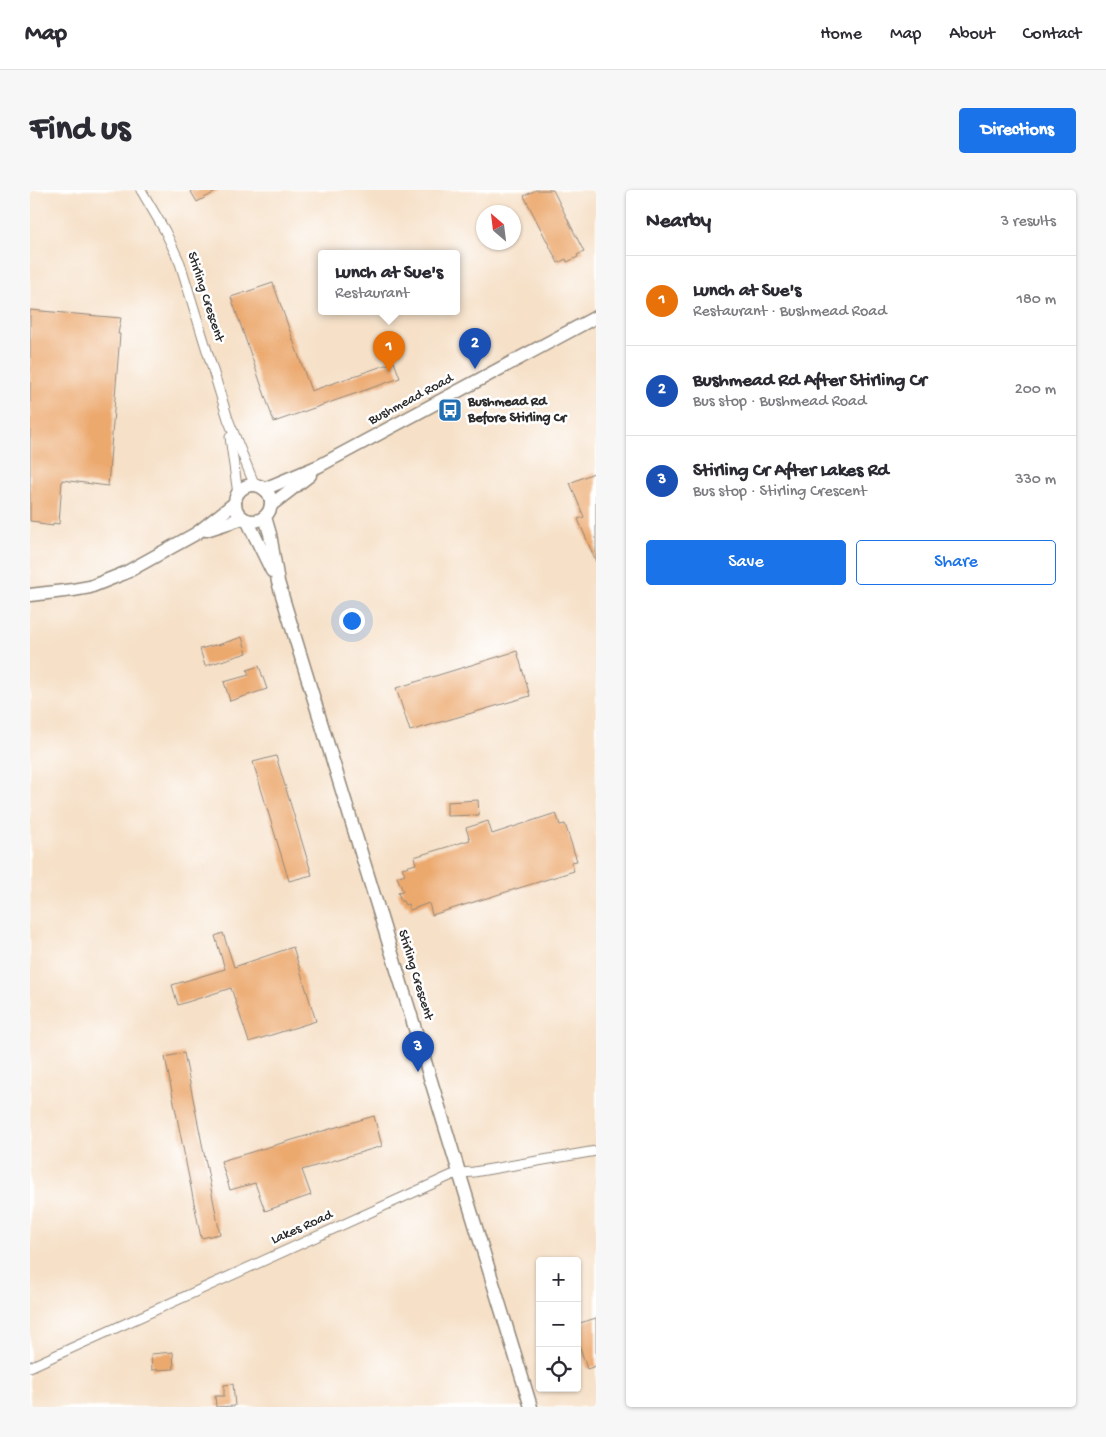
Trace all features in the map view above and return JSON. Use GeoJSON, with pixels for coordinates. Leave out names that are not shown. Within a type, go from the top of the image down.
{"type":"FeatureCollection","features":[{"type":"Feature","properties":{"kind":"main road","name":"Bushmead Road"},"geometry":{"type":"LineString","coordinates":[[30,596],[81,589],[106,581],[133,569],[197,533],[237,498],[243,489],[259,487],[319,466],[596,317]]}},
{"type":"Feature","properties":{"kind":"main road","name":"Bushmead Road"},"geometry":{"type":"LineString","coordinates":[[197,533],[245,519],[260,520],[269,512],[271,505],[319,466]]}},
{"type":"Feature","properties":{"kind":"main road"},"geometry":{"type":"LineString","coordinates":[[259,487],[270,496],[271,505]]}},
{"type":"Feature","properties":{"kind":"main road"},"geometry":{"type":"LineString","coordinates":[[237,498],[237,511],[245,519]]}},
{"type":"Feature","properties":{"kind":"main road","name":"Stirling Crescent"},"geometry":{"type":"LineString","coordinates":[[265,517],[270,534],[278,582],[531,1407]]}},
{"type":"Feature","properties":{"kind":"main road","name":"Stirling Crescent"},"geometry":{"type":"LineString","coordinates":[[245,519],[278,582]]}},
{"type":"Feature","properties":{"kind":"main road","name":"Bushmead Road"},"geometry":{"type":"LineString","coordinates":[[30,590],[45,593]]}},
{"type":"Feature","properties":{"kind":"street","name":"Stirling Crescent"},"geometry":{"type":"LineString","coordinates":[[141,190],[180,263],[228,419],[259,487]]}},
{"type":"Feature","properties":{"kind":"street","name":"Stirling Crescent"},"geometry":{"type":"LineString","coordinates":[[228,419],[237,498]]}},
{"type":"Feature","properties":{"kind":"street","name":"Lakes Road"},"geometry":{"type":"LineString","coordinates":[[30,1367],[452,1175],[596,1151]]}},
{"type":"Feature","properties":{"kind":"building"},"geometry":{"type":"Polygon","coordinates":[[[190,190],[219,190],[197,202],[190,190]]]}},
{"type":"Feature","properties":{"kind":"building"},"geometry":{"type":"Polygon","coordinates":[[[536,190],[553,190],[584,252],[577,255],[578,257],[567,262],[566,259],[558,263],[524,196],[536,190]]]}},
{"type":"Feature","properties":{"kind":"building"},"geometry":{"type":"Polygon","coordinates":[[[273,283],[311,391],[394,362],[400,378],[274,422],[231,297],[273,283]]]}},
{"type":"Feature","properties":{"kind":"building"},"geometry":{"type":"Polygon","coordinates":[[[30,310],[121,318],[118,334],[120,334],[108,486],[62,480],[59,524],[53,523],[53,526],[30,521],[30,310]]]}},
{"type":"Feature","properties":{"kind":"building"},"geometry":{"type":"Polygon","coordinates":[[[596,472],[596,562],[578,519],[584,517],[570,483],[596,472]]]}},
{"type":"Feature","properties":{"kind":"building"},"geometry":{"type":"Polygon","coordinates":[[[242,637],[247,653],[205,666],[200,649],[242,637]]]}},
{"type":"Feature","properties":{"kind":"building"},"geometry":{"type":"Polygon","coordinates":[[[517,651],[530,696],[410,731],[396,688],[517,651]]]}},
{"type":"Feature","properties":{"kind":"building"},"geometry":{"type":"Polygon","coordinates":[[[259,666],[267,689],[230,701],[224,682],[249,675],[247,670],[259,666]]]}},
{"type":"Feature","properties":{"kind":"building"},"geometry":{"type":"Polygon","coordinates":[[[276,756],[312,875],[289,881],[253,762],[276,756]]]}},
{"type":"Feature","properties":{"kind":"building"},"geometry":{"type":"Polygon","coordinates":[[[478,800],[479,815],[447,816],[447,802],[478,800]]]}},
{"type":"Feature","properties":{"kind":"building"},"geometry":{"type":"Polygon","coordinates":[[[556,813],[560,825],[565,824],[577,861],[571,862],[574,871],[432,915],[429,903],[410,910],[408,904],[405,905],[401,901],[398,892],[403,891],[397,877],[405,874],[402,868],[416,864],[414,857],[470,840],[466,828],[488,821],[492,834],[556,813]]]}},
{"type":"Feature","properties":{"kind":"building"},"geometry":{"type":"Polygon","coordinates":[[[223,933],[234,967],[293,947],[316,1021],[249,1042],[231,988],[178,1005],[172,985],[225,969],[215,936],[223,933]]]}},
{"type":"Feature","properties":{"kind":"building"},"geometry":{"type":"Polygon","coordinates":[[[184,1053],[220,1234],[201,1238],[165,1057],[184,1053]]]}},
{"type":"Feature","properties":{"kind":"building"},"geometry":{"type":"Polygon","coordinates":[[[374,1116],[382,1146],[302,1170],[311,1195],[265,1211],[255,1183],[230,1190],[221,1161],[374,1116]]]}},
{"type":"Feature","properties":{"kind":"building"},"geometry":{"type":"Polygon","coordinates":[[[596,1318],[596,1366],[587,1369],[581,1350],[581,1323],[596,1318]]]}},
{"type":"Feature","properties":{"kind":"building"},"geometry":{"type":"Polygon","coordinates":[[[173,1352],[174,1369],[152,1370],[151,1354],[173,1352]]]}},
{"type":"Feature","properties":{"kind":"building"},"geometry":{"type":"Polygon","coordinates":[[[233,1384],[235,1406],[216,1407],[215,1396],[224,1396],[224,1385],[233,1384]]]}},
{"type":"Feature","properties":{"kind":"place","name":"Bushmead Rd After Stirling Cr"},"geometry":{"type":"Point","coordinates":[475,369]}},
{"type":"Feature","properties":{"kind":"place","name":"Lunch at Sue's"},"geometry":{"type":"Point","coordinates":[389,372]}},
{"type":"Feature","properties":{"kind":"place","name":"Bushmead Rd Before Stirling Cr"},"geometry":{"type":"Point","coordinates":[450,410]}},
{"type":"Feature","properties":{"kind":"place","name":"Stirling Cr After Lakes Rd"},"geometry":{"type":"Point","coordinates":[418,1072]}}]}
